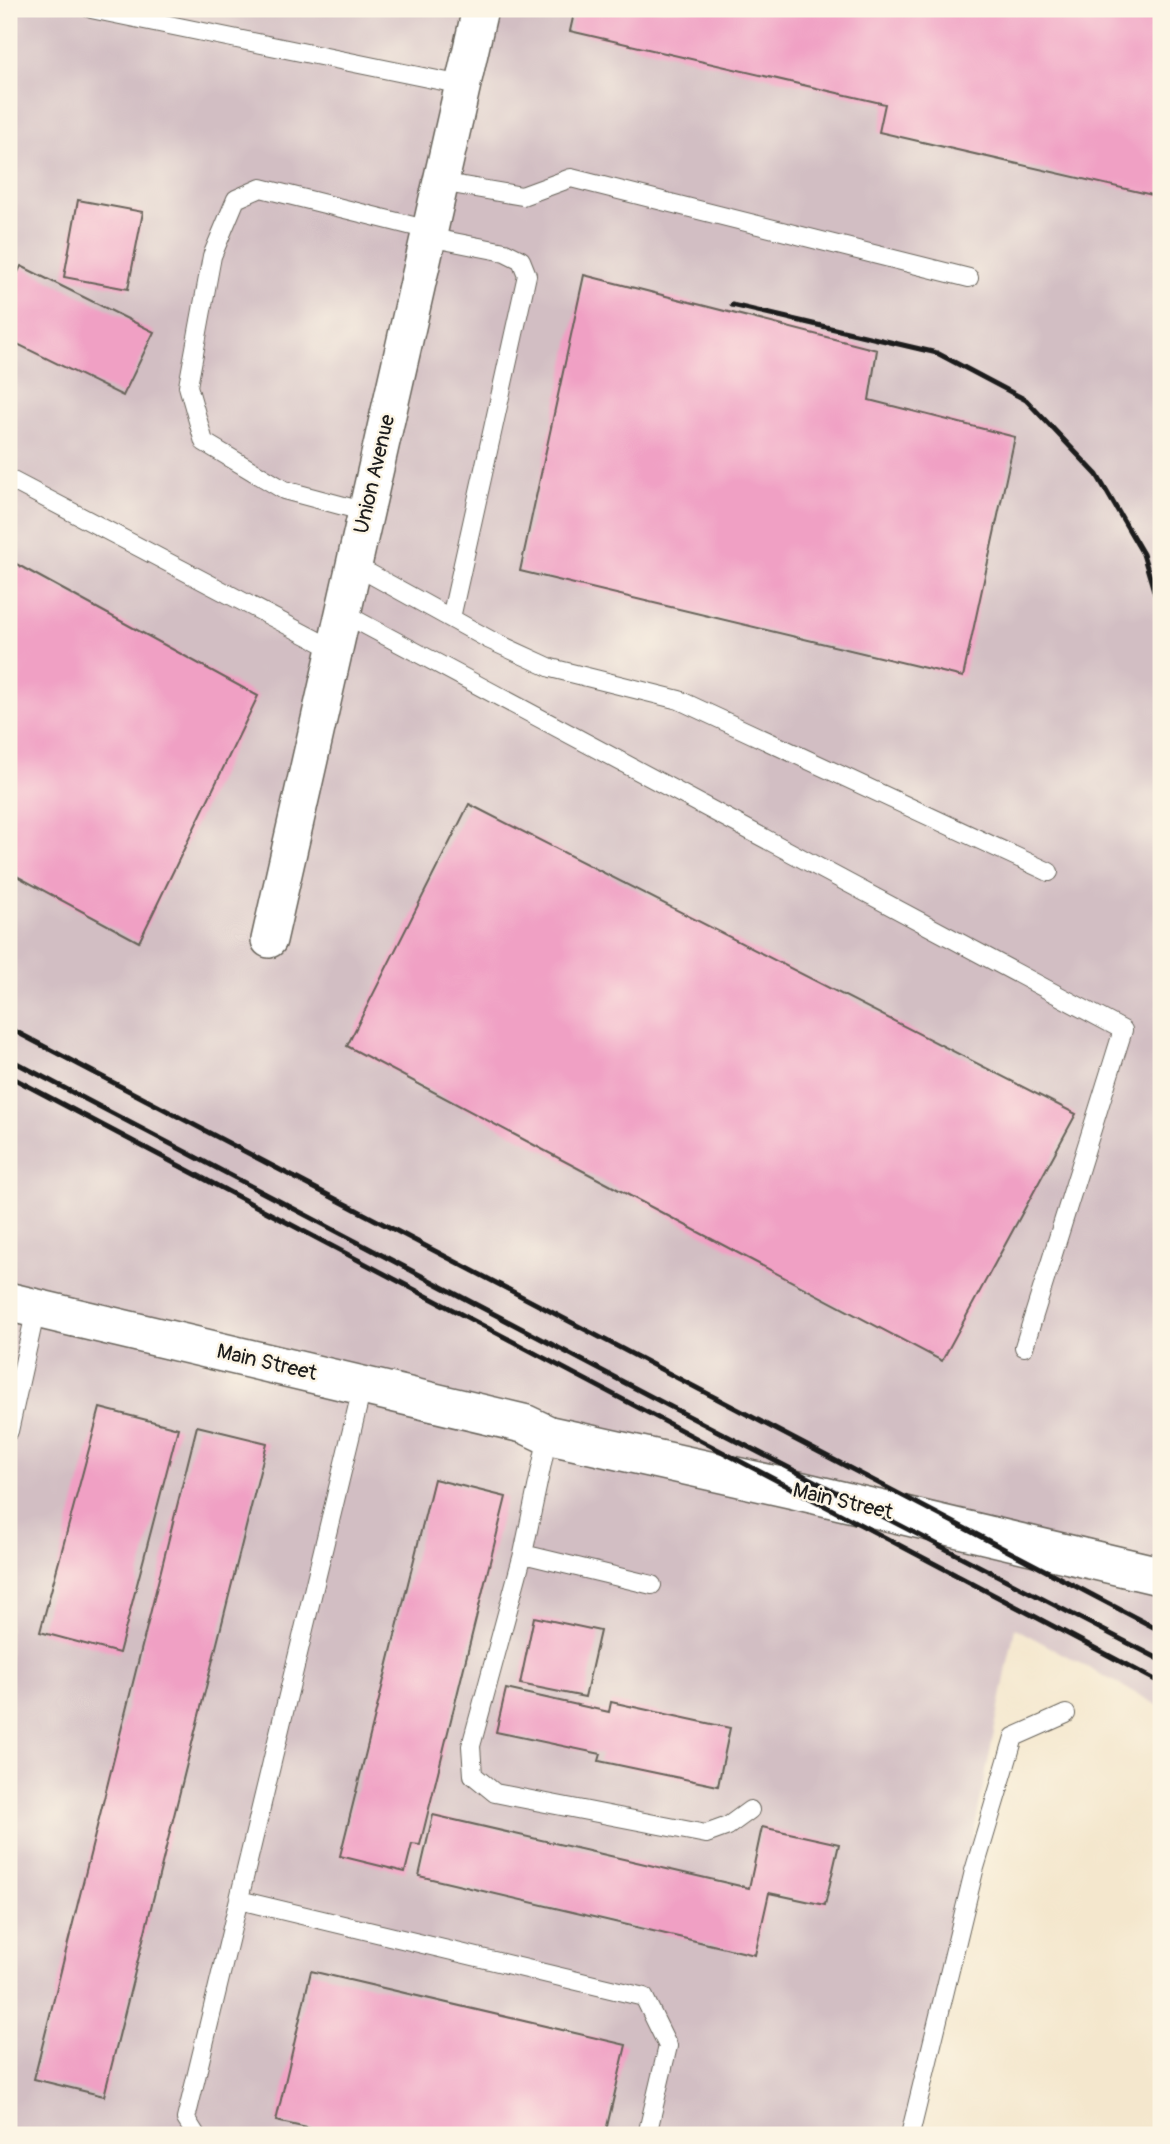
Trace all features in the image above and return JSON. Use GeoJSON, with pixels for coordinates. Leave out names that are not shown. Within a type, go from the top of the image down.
{"type":"FeatureCollection","features":[{"type":"Feature","properties":{"kind":"street","name":"Union Avenue"},"geometry":{"type":"LineString","coordinates":[[269,940],[480,9]]}},
{"type":"Feature","properties":{"kind":"street","name":"Main Street"},"geometry":{"type":"LineString","coordinates":[[22,1306],[363,1384],[536,1429],[1161,1576]]}},
{"type":"Feature","properties":{"kind":"street","name":"Main Street"},"geometry":{"type":"LineString","coordinates":[[536,1429],[552,1422],[732,1457],[1161,1558]]}},
{"type":"Feature","properties":{"kind":"lane"},"geometry":{"type":"LineString","coordinates":[[91,9],[462,85]]}},
{"type":"Feature","properties":{"kind":"lane"},"geometry":{"type":"LineString","coordinates":[[440,182],[522,197],[571,178],[970,278]]}},
{"type":"Feature","properties":{"kind":"lane"},"geometry":{"type":"LineString","coordinates":[[366,512],[284,490],[204,442],[188,386],[212,256],[236,199],[261,188],[505,252],[521,260],[527,275],[451,618]]}},
{"type":"Feature","properties":{"kind":"lane"},"geometry":{"type":"LineString","coordinates":[[9,479],[335,650]]}},
{"type":"Feature","properties":{"kind":"lane"},"geometry":{"type":"LineString","coordinates":[[354,565],[551,668],[680,700],[1049,872]]}},
{"type":"Feature","properties":{"kind":"lane"},"geometry":{"type":"LineString","coordinates":[[343,613],[1123,1030],[1024,1347]]}},
{"type":"Feature","properties":{"kind":"lane"},"geometry":{"type":"LineString","coordinates":[[9,1431],[22,1306]]}},
{"type":"Feature","properties":{"kind":"lane"},"geometry":{"type":"LineString","coordinates":[[196,2135],[186,2119],[363,1384]]}},
{"type":"Feature","properties":{"kind":"lane"},"geometry":{"type":"LineString","coordinates":[[536,1429],[523,1554],[471,1746],[473,1775],[495,1793],[706,1834],[728,1826],[750,1810]]}},
{"type":"Feature","properties":{"kind":"lane"},"geometry":{"type":"LineString","coordinates":[[523,1554],[652,1585]]}},
{"type":"Feature","properties":{"kind":"lane"},"geometry":{"type":"LineString","coordinates":[[909,2135],[974,1871],[1014,1737],[1066,1714]]}},
{"type":"Feature","properties":{"kind":"lane"},"geometry":{"type":"LineString","coordinates":[[239,1900],[644,1997],[668,2046],[647,2135]]}},
{"type":"Feature","properties":{"kind":"shaded area"},"geometry":{"type":"Polygon","coordinates":[[[9,9],[1161,9],[1161,1707],[1015,1628],[913,2135],[9,2135],[9,9]]]}},
{"type":"Feature","properties":{"kind":"building"},"geometry":{"type":"Polygon","coordinates":[[[575,9],[1161,9],[1161,197],[879,132],[885,104],[570,31],[575,9]]]}},
{"type":"Feature","properties":{"kind":"building"},"geometry":{"type":"Polygon","coordinates":[[[78,200],[143,212],[128,289],[64,277],[78,200]]]}},
{"type":"Feature","properties":{"kind":"building"},"geometry":{"type":"Polygon","coordinates":[[[21,266],[154,332],[123,396],[9,340],[9,290],[21,266]]]}},
{"type":"Feature","properties":{"kind":"building"},"geometry":{"type":"Polygon","coordinates":[[[584,275],[877,350],[869,400],[1015,437],[963,677],[520,571],[584,275]]]}},
{"type":"Feature","properties":{"kind":"building"},"geometry":{"type":"Polygon","coordinates":[[[9,560],[258,696],[139,942],[9,872],[9,560]]]}},
{"type":"Feature","properties":{"kind":"building"},"geometry":{"type":"Polygon","coordinates":[[[469,804],[1076,1114],[942,1361],[347,1046],[469,804]]]}},
{"type":"Feature","properties":{"kind":"building"},"geometry":{"type":"Polygon","coordinates":[[[100,1408],[178,1428],[119,1653],[40,1632],[100,1408]]]}},
{"type":"Feature","properties":{"kind":"building"},"geometry":{"type":"Polygon","coordinates":[[[197,1426],[267,1443],[104,2096],[34,2079],[197,1426]]]}},
{"type":"Feature","properties":{"kind":"building"},"geometry":{"type":"Polygon","coordinates":[[[434,1479],[506,1497],[420,1845],[412,1844],[405,1872],[340,1856],[434,1479]]]}},
{"type":"Feature","properties":{"kind":"building"},"geometry":{"type":"Polygon","coordinates":[[[534,1617],[600,1631],[585,1697],[520,1684],[534,1617]]]}},
{"type":"Feature","properties":{"kind":"building"},"geometry":{"type":"Polygon","coordinates":[[[506,1689],[609,1712],[611,1702],[730,1728],[718,1786],[599,1761],[601,1754],[496,1732],[506,1689]]]}},
{"type":"Feature","properties":{"kind":"building"},"geometry":{"type":"Polygon","coordinates":[[[433,1815],[749,1888],[762,1827],[839,1844],[825,1905],[769,1893],[755,1955],[419,1876],[433,1815]]]}},
{"type":"Feature","properties":{"kind":"building"},"geometry":{"type":"Polygon","coordinates":[[[311,1971],[626,2045],[605,2135],[338,2135],[276,2121],[311,1971]]]}},
{"type":"Feature","properties":{"kind":"railway"},"geometry":{"type":"LineString","coordinates":[[732,305],[937,353],[1026,400],[1097,475],[1143,554],[1161,614]]}},
{"type":"Feature","properties":{"kind":"railway"},"geometry":{"type":"LineString","coordinates":[[9,1028],[1161,1631]]}},
{"type":"Feature","properties":{"kind":"railway"},"geometry":{"type":"LineString","coordinates":[[9,1059],[671,1407],[1161,1660]]}},
{"type":"Feature","properties":{"kind":"railway"},"geometry":{"type":"LineString","coordinates":[[9,1076],[1161,1683]]}}]}
